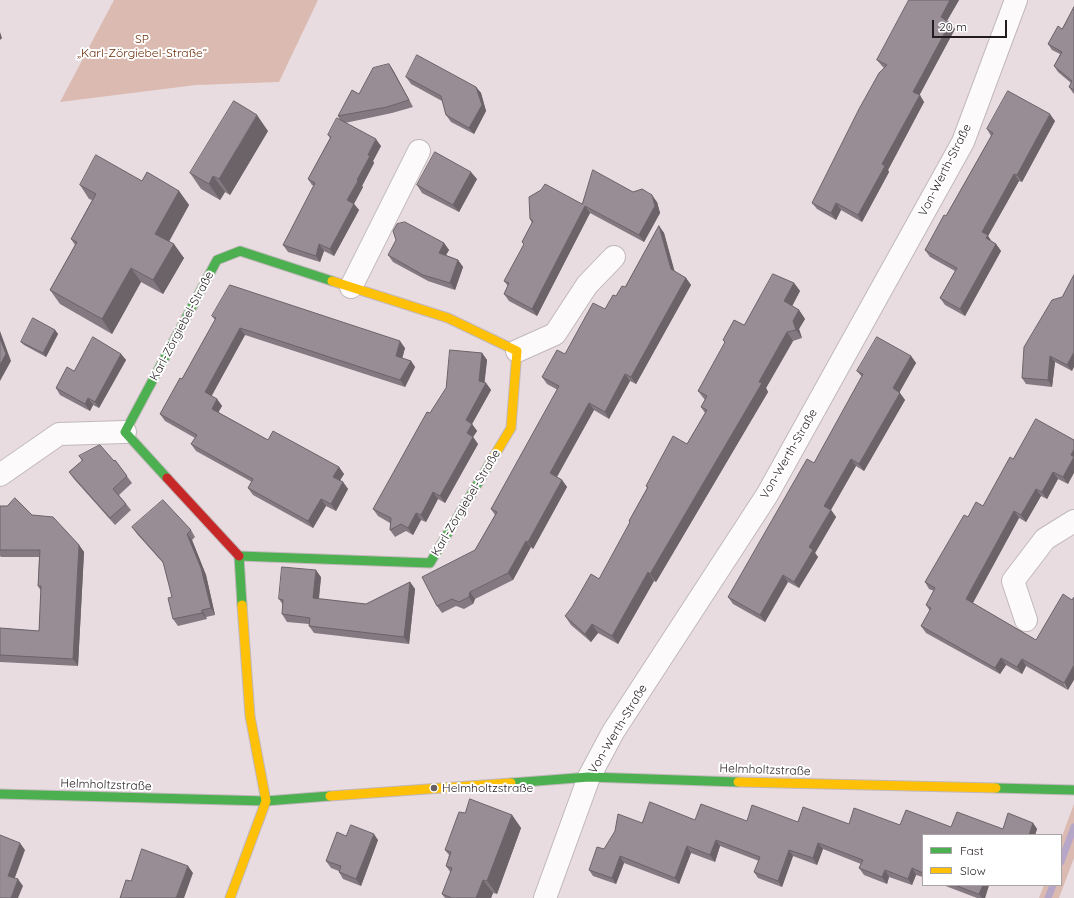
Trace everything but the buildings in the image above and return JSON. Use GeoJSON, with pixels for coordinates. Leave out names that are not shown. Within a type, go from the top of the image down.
{"type":"FeatureCollection","features":[{"type":"Feature","properties":{"kind":"street","name":"Von-Werth-Straße"},"geometry":{"type":"LineString","coordinates":[[545,898],[589,777],[613,732],[767,495],[963,142],[1016,0]]}},
{"type":"Feature","properties":{"kind":"street"},"geometry":{"type":"LineString","coordinates":[[351,287],[419,151]]}},
{"type":"Feature","properties":{"kind":"street","name":"Karl-Zörgiebel-Straße"},"geometry":{"type":"LineString","coordinates":[[125,432],[217,260],[240,251],[448,318],[517,351],[512,428],[430,563],[239,556]]}},
{"type":"Feature","properties":{"kind":"street"},"geometry":{"type":"LineString","coordinates":[[517,351],[555,334],[587,286],[614,257]]}},
{"type":"Feature","properties":{"kind":"street"},"geometry":{"type":"LineString","coordinates":[[0,475],[59,434],[125,432],[239,556],[250,716],[266,801],[230,898]]}},
{"type":"Feature","properties":{"kind":"street"},"geometry":{"type":"LineString","coordinates":[[1026,620],[1013,581],[1045,539],[1074,521]]}},
{"type":"Feature","properties":{"kind":"street","name":"Helmholtzstraße"},"geometry":{"type":"LineString","coordinates":[[0,794],[266,801],[589,777],[783,784],[1074,790]]}},
{"type":"Feature","properties":{"kind":"green space","name":"SP „Karl-Zörgiebel-Straße“"},"geometry":{"type":"Polygon","coordinates":[[[114,0],[318,0],[279,82],[196,85],[60,102],[114,0]]]}},
{"type":"Feature","properties":{"kind":"green space"},"geometry":{"type":"Polygon","coordinates":[[[1074,804],[1074,858],[1059,898],[1039,898],[1044,886],[1062,886],[1062,836],[1074,804]]]}},
{"type":"Feature","properties":{"kind":"waterway"},"geometry":{"type":"LineString","coordinates":[[1062,859],[1074,827]]}},
{"type":"Feature","properties":{"kind":"waterway"},"geometry":{"type":"LineString","coordinates":[[1048,898],[1053,886]]}},
{"type":"Feature","properties":{"kind":"traffic: fast"},"geometry":{"type":"LineString","coordinates":[[167,478],[125,432],[217,260],[240,251],[332,281]]}},
{"type":"Feature","properties":{"kind":"traffic: fast"},"geometry":{"type":"LineString","coordinates":[[242,605],[239,556],[430,563],[490,463]]}},
{"type":"Feature","properties":{"kind":"traffic: fast"},"geometry":{"type":"LineString","coordinates":[[511,783],[589,777],[738,782]]}},
{"type":"Feature","properties":{"kind":"traffic: fast"},"geometry":{"type":"LineString","coordinates":[[996,788],[1074,790]]}},
{"type":"Feature","properties":{"kind":"traffic: fast"},"geometry":{"type":"LineString","coordinates":[[0,794],[266,801],[330,796]]}},
{"type":"Feature","properties":{"kind":"traffic: slow"},"geometry":{"type":"LineString","coordinates":[[332,281],[448,318],[517,351],[511,428],[490,463]]}},
{"type":"Feature","properties":{"kind":"traffic: slow"},"geometry":{"type":"LineString","coordinates":[[230,898],[266,801],[250,716],[242,605]]}},
{"type":"Feature","properties":{"kind":"traffic: slow"},"geometry":{"type":"LineString","coordinates":[[738,782],[996,788]]}},
{"type":"Feature","properties":{"kind":"traffic: slow"},"geometry":{"type":"LineString","coordinates":[[330,796],[511,783]]}},
{"type":"Feature","properties":{"kind":"traffic: jam"},"geometry":{"type":"LineString","coordinates":[[167,478],[239,556]]}},
{"type":"Feature","properties":{"kind":"place","name":"Helmholtzstraße"},"geometry":{"type":"Point","coordinates":[434,788]}}]}
